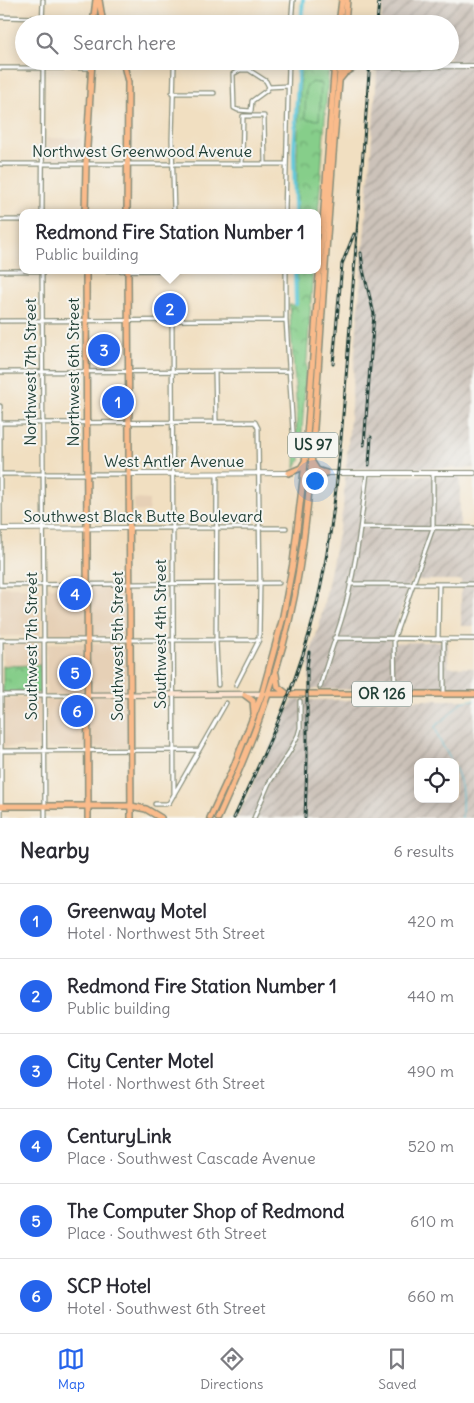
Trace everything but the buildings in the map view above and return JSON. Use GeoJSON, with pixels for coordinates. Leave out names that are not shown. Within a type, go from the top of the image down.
{"type":"FeatureCollection","features":[{"type":"Feature","properties":{"kind":"main road"},"geometry":{"type":"LineString","coordinates":[[95,15],[98,0]]}},
{"type":"Feature","properties":{"kind":"main road"},"geometry":{"type":"LineString","coordinates":[[98,0],[101,15]]}},
{"type":"Feature","properties":{"kind":"main road"},"geometry":{"type":"LineString","coordinates":[[340,15],[342,0]]}},
{"type":"Feature","properties":{"kind":"main road"},"geometry":{"type":"LineString","coordinates":[[346,15],[347,0]]}},
{"type":"Feature","properties":{"kind":"main road"},"geometry":{"type":"LineString","coordinates":[[85,209],[92,70]]}},
{"type":"Feature","properties":{"kind":"main road"},"geometry":{"type":"LineString","coordinates":[[125,70],[128,82],[127,209]]}},
{"type":"Feature","properties":{"kind":"main road","name":"US 97"},"geometry":{"type":"LineString","coordinates":[[321,249],[334,70]]}},
{"type":"Feature","properties":{"kind":"main road","name":"US 97"},"geometry":{"type":"LineString","coordinates":[[218,818],[248,749],[276,672],[294,596],[303,546],[312,461],[340,70]]}},
{"type":"Feature","properties":{"kind":"main road"},"geometry":{"type":"LineString","coordinates":[[339,80],[349,70]]}},
{"type":"Feature","properties":{"kind":"main road","name":"Northwest 6th Street"},"geometry":{"type":"LineString","coordinates":[[86,274],[88,818]]}},
{"type":"Feature","properties":{"kind":"main road","name":"Southwest 5th Street"},"geometry":{"type":"LineString","coordinates":[[128,274],[131,818]]}},
{"type":"Feature","properties":{"kind":"main road","name":"US 97"},"geometry":{"type":"LineString","coordinates":[[210,818],[262,694],[288,595],[296,546],[305,463],[319,274]]}},
{"type":"Feature","properties":{"kind":"main road"},"geometry":{"type":"LineString","coordinates":[[312,461],[317,470],[326,473]]}},
{"type":"Feature","properties":{"kind":"main road"},"geometry":{"type":"LineString","coordinates":[[289,473],[301,468],[305,463]]}},
{"type":"Feature","properties":{"kind":"main road"},"geometry":{"type":"LineString","coordinates":[[289,473],[297,475],[303,483]]}},
{"type":"Feature","properties":{"kind":"main road"},"geometry":{"type":"LineString","coordinates":[[309,485],[316,477],[326,473]]}},
{"type":"Feature","properties":{"kind":"main road"},"geometry":{"type":"LineString","coordinates":[[276,672],[278,687],[288,694]]}},
{"type":"Feature","properties":{"kind":"main road"},"geometry":{"type":"LineString","coordinates":[[88,695],[262,694]]}},
{"type":"Feature","properties":{"kind":"main road","name":"OR 126"},"geometry":{"type":"LineString","coordinates":[[262,694],[474,694]]}},
{"type":"Feature","properties":{"kind":"main road"},"geometry":{"type":"LineString","coordinates":[[245,695],[252,701],[254,714]]}},
{"type":"Feature","properties":{"kind":"main road"},"geometry":{"type":"LineString","coordinates":[[0,806],[131,806],[146,809],[161,818]]}},
{"type":"Feature","properties":{"kind":"street"},"geometry":{"type":"LineString","coordinates":[[42,0],[42,15]]}},
{"type":"Feature","properties":{"kind":"street"},"geometry":{"type":"LineString","coordinates":[[291,15],[292,0]]}},
{"type":"Feature","properties":{"kind":"street"},"geometry":{"type":"LineString","coordinates":[[0,18],[15,18]]}},
{"type":"Feature","properties":{"kind":"street"},"geometry":{"type":"LineString","coordinates":[[459,66],[474,66]]}},
{"type":"Feature","properties":{"kind":"street"},"geometry":{"type":"LineString","coordinates":[[0,68],[15,68]]}},
{"type":"Feature","properties":{"kind":"street"},"geometry":{"type":"LineString","coordinates":[[42,209],[43,70]]}},
{"type":"Feature","properties":{"kind":"street"},"geometry":{"type":"LineString","coordinates":[[174,70],[172,93],[174,209]]}},
{"type":"Feature","properties":{"kind":"street"},"geometry":{"type":"LineString","coordinates":[[269,87],[266,82],[249,70],[235,72],[233,74],[234,108],[251,111],[252,100],[269,87],[288,86]]}},
{"type":"Feature","properties":{"kind":"street"},"geometry":{"type":"LineString","coordinates":[[285,209],[289,70]]}},
{"type":"Feature","properties":{"kind":"street"},"geometry":{"type":"LineString","coordinates":[[172,93],[214,93]]}},
{"type":"Feature","properties":{"kind":"street"},"geometry":{"type":"LineString","coordinates":[[242,164],[243,116],[264,116],[265,164]]}},
{"type":"Feature","properties":{"kind":"street","name":"Northwest Greenwood Avenue"},"geometry":{"type":"LineString","coordinates":[[0,164],[285,164]]}},
{"type":"Feature","properties":{"kind":"street"},"geometry":{"type":"LineString","coordinates":[[0,220],[19,220]]}},
{"type":"Feature","properties":{"kind":"street"},"geometry":{"type":"LineString","coordinates":[[0,271],[19,271]]}},
{"type":"Feature","properties":{"kind":"street","name":"Northwest 7th Street"},"geometry":{"type":"LineString","coordinates":[[42,274],[43,474]]}},
{"type":"Feature","properties":{"kind":"street"},"geometry":{"type":"LineString","coordinates":[[286,274],[286,320],[294,448]]}},
{"type":"Feature","properties":{"kind":"street"},"geometry":{"type":"LineString","coordinates":[[0,321],[286,320]]}},
{"type":"Feature","properties":{"kind":"street","name":"Southwest 4th Street"},"geometry":{"type":"LineString","coordinates":[[172,321],[174,795]]}},
{"type":"Feature","properties":{"kind":"street"},"geometry":{"type":"LineString","coordinates":[[0,372],[290,371]]}},
{"type":"Feature","properties":{"kind":"street"},"geometry":{"type":"LineString","coordinates":[[215,372],[216,422]]}},
{"type":"Feature","properties":{"kind":"street"},"geometry":{"type":"LineString","coordinates":[[0,406],[0,585],[279,584]]}},
{"type":"Feature","properties":{"kind":"street"},"geometry":{"type":"LineString","coordinates":[[0,423],[255,422],[258,428],[259,640],[236,685]]}},
{"type":"Feature","properties":{"kind":"street"},"geometry":{"type":"LineString","coordinates":[[320,687],[334,638],[341,621],[350,584],[361,527],[367,472]]}},
{"type":"Feature","properties":{"kind":"street","name":"West Antler Avenue"},"geometry":{"type":"LineString","coordinates":[[0,474],[289,473]]}},
{"type":"Feature","properties":{"kind":"street"},"geometry":{"type":"LineString","coordinates":[[326,473],[474,473]]}},
{"type":"Feature","properties":{"kind":"street"},"geometry":{"type":"LineString","coordinates":[[395,694],[394,638],[433,528],[432,473]]}},
{"type":"Feature","properties":{"kind":"street","name":"Southwest 7th Street"},"geometry":{"type":"LineString","coordinates":[[43,474],[45,818]]}},
{"type":"Feature","properties":{"kind":"street"},"geometry":{"type":"LineString","coordinates":[[217,474],[216,640],[218,685]]}},
{"type":"Feature","properties":{"kind":"street"},"geometry":{"type":"LineString","coordinates":[[361,527],[474,528]]}},
{"type":"Feature","properties":{"kind":"street","name":"Southwest Black Butte Boulevard"},"geometry":{"type":"LineString","coordinates":[[0,529],[286,528]]}},
{"type":"Feature","properties":{"kind":"street"},"geometry":{"type":"LineString","coordinates":[[350,584],[474,584]]}},
{"type":"Feature","properties":{"kind":"street"},"geometry":{"type":"LineString","coordinates":[[438,639],[439,584]]}},
{"type":"Feature","properties":{"kind":"street"},"geometry":{"type":"LineString","coordinates":[[334,638],[474,639]]}},
{"type":"Feature","properties":{"kind":"street"},"geometry":{"type":"LineString","coordinates":[[444,639],[444,693]]}},
{"type":"Feature","properties":{"kind":"street"},"geometry":{"type":"LineString","coordinates":[[1,818],[0,640],[259,640]]}},
{"type":"Feature","properties":{"kind":"street"},"geometry":{"type":"LineString","coordinates":[[0,695],[88,695]]}},
{"type":"Feature","properties":{"kind":"street"},"geometry":{"type":"LineString","coordinates":[[254,818],[269,783],[298,736],[300,728],[300,701]]}},
{"type":"Feature","properties":{"kind":"street"},"geometry":{"type":"LineString","coordinates":[[155,804],[169,803],[226,703]]}},
{"type":"Feature","properties":{"kind":"street"},"geometry":{"type":"LineString","coordinates":[[0,750],[199,750]]}},
{"type":"Feature","properties":{"kind":"shaded area"},"geometry":{"type":"Polygon","coordinates":[[[383,0],[474,0],[474,468],[346,469],[377,70],[459,70],[459,15],[382,15],[383,0]]]}},
{"type":"Feature","properties":{"kind":"shaded area"},"geometry":{"type":"Polygon","coordinates":[[[46,138],[81,138],[81,160],[47,160],[46,138]]]}},
{"type":"Feature","properties":{"kind":"shaded area"},"geometry":{"type":"Polygon","coordinates":[[[460,475],[460,531],[474,531],[474,626],[461,626],[461,580],[411,580],[390,643],[448,641],[448,667],[474,668],[474,691],[309,689],[309,658],[320,623],[343,509],[345,476],[460,475]]]}},
{"type":"Feature","properties":{"kind":"shaded area"},"geometry":{"type":"Polygon","coordinates":[[[134,499],[149,500],[149,512],[134,511],[134,499]]]}},
{"type":"Feature","properties":{"kind":"shaded area"},"geometry":{"type":"Polygon","coordinates":[[[0,587],[40,587],[40,636],[0,636],[0,587]]]}},
{"type":"Feature","properties":{"kind":"shaded area"},"geometry":{"type":"Polygon","coordinates":[[[47,587],[126,587],[127,636],[47,636],[47,587]]]}},
{"type":"Feature","properties":{"kind":"shaded area"},"geometry":{"type":"Polygon","coordinates":[[[5,643],[40,643],[41,665],[3,666],[3,645],[5,643]]]}},
{"type":"Feature","properties":{"kind":"shaded area"},"geometry":{"type":"Polygon","coordinates":[[[46,643],[127,643],[127,747],[47,748],[46,643]]]}},
{"type":"Feature","properties":{"kind":"shaded area"},"geometry":{"type":"Polygon","coordinates":[[[41,697],[41,747],[3,747],[3,698],[41,697]]]}},
{"type":"Feature","properties":{"kind":"shaded area"},"geometry":{"type":"Polygon","coordinates":[[[292,700],[474,700],[474,818],[237,818],[292,700]]]}},
{"type":"Feature","properties":{"kind":"green space"},"geometry":{"type":"Polygon","coordinates":[[[301,70],[328,70],[319,209],[297,209],[301,70]]]}},
{"type":"Feature","properties":{"kind":"green space"},"geometry":{"type":"Polygon","coordinates":[[[312,82],[321,84],[319,120],[306,119],[305,115],[306,87],[312,82]]]}},
{"type":"Feature","properties":{"kind":"green space"},"geometry":{"type":"Polygon","coordinates":[[[297,274],[313,274],[300,461],[295,468],[297,412],[289,305],[297,305],[297,274]]]}},
{"type":"Feature","properties":{"kind":"green space"},"geometry":{"type":"Polygon","coordinates":[[[41,665],[42,693],[3,693],[3,666],[41,665]]]}},
{"type":"Feature","properties":{"kind":"waterway"},"geometry":{"type":"LineString","coordinates":[[302,15],[303,0]]}},
{"type":"Feature","properties":{"kind":"waterway"},"geometry":{"type":"LineString","coordinates":[[295,209],[294,151],[298,70]]}},
{"type":"Feature","properties":{"kind":"waterway"},"geometry":{"type":"LineString","coordinates":[[295,274],[296,304]]}},
{"type":"Feature","properties":{"kind":"waterway"},"geometry":{"type":"LineString","coordinates":[[450,758],[439,739],[435,726],[448,717],[460,703],[474,700]]}},
{"type":"Feature","properties":{"kind":"waterway"},"geometry":{"type":"LineString","coordinates":[[459,778],[462,818]]}},
{"type":"Feature","properties":{"kind":"railway"},"geometry":{"type":"LineString","coordinates":[[378,15],[379,0]]}},
{"type":"Feature","properties":{"kind":"railway"},"geometry":{"type":"LineString","coordinates":[[234,818],[266,749],[295,679],[310,631],[325,565],[342,432],[369,70]]}},
{"type":"Feature","properties":{"kind":"railway"},"geometry":{"type":"LineString","coordinates":[[333,364],[342,264],[354,234]]}},
{"type":"Feature","properties":{"kind":"railway"},"geometry":{"type":"LineString","coordinates":[[361,253],[363,270],[374,314],[364,445]]}},
{"type":"Feature","properties":{"kind":"railway"},"geometry":{"type":"LineString","coordinates":[[369,465],[371,437]]}},
{"type":"Feature","properties":{"kind":"railway"},"geometry":{"type":"LineString","coordinates":[[305,818],[307,667],[309,652]]}},
{"type":"Feature","properties":{"kind":"place","name":"Redmond Fire Station Number 1"},"geometry":{"type":"Point","coordinates":[170,309]}},
{"type":"Feature","properties":{"kind":"place","name":"City Center Motel"},"geometry":{"type":"Point","coordinates":[104,350]}},
{"type":"Feature","properties":{"kind":"place","name":"Greenway Motel"},"geometry":{"type":"Point","coordinates":[118,402]}},
{"type":"Feature","properties":{"kind":"place","name":"CenturyLink"},"geometry":{"type":"Point","coordinates":[75,594]}},
{"type":"Feature","properties":{"kind":"place","name":"The Computer Shop of Redmond"},"geometry":{"type":"Point","coordinates":[75,673]}},
{"type":"Feature","properties":{"kind":"place","name":"SCP Hotel"},"geometry":{"type":"Point","coordinates":[77,711]}}]}
